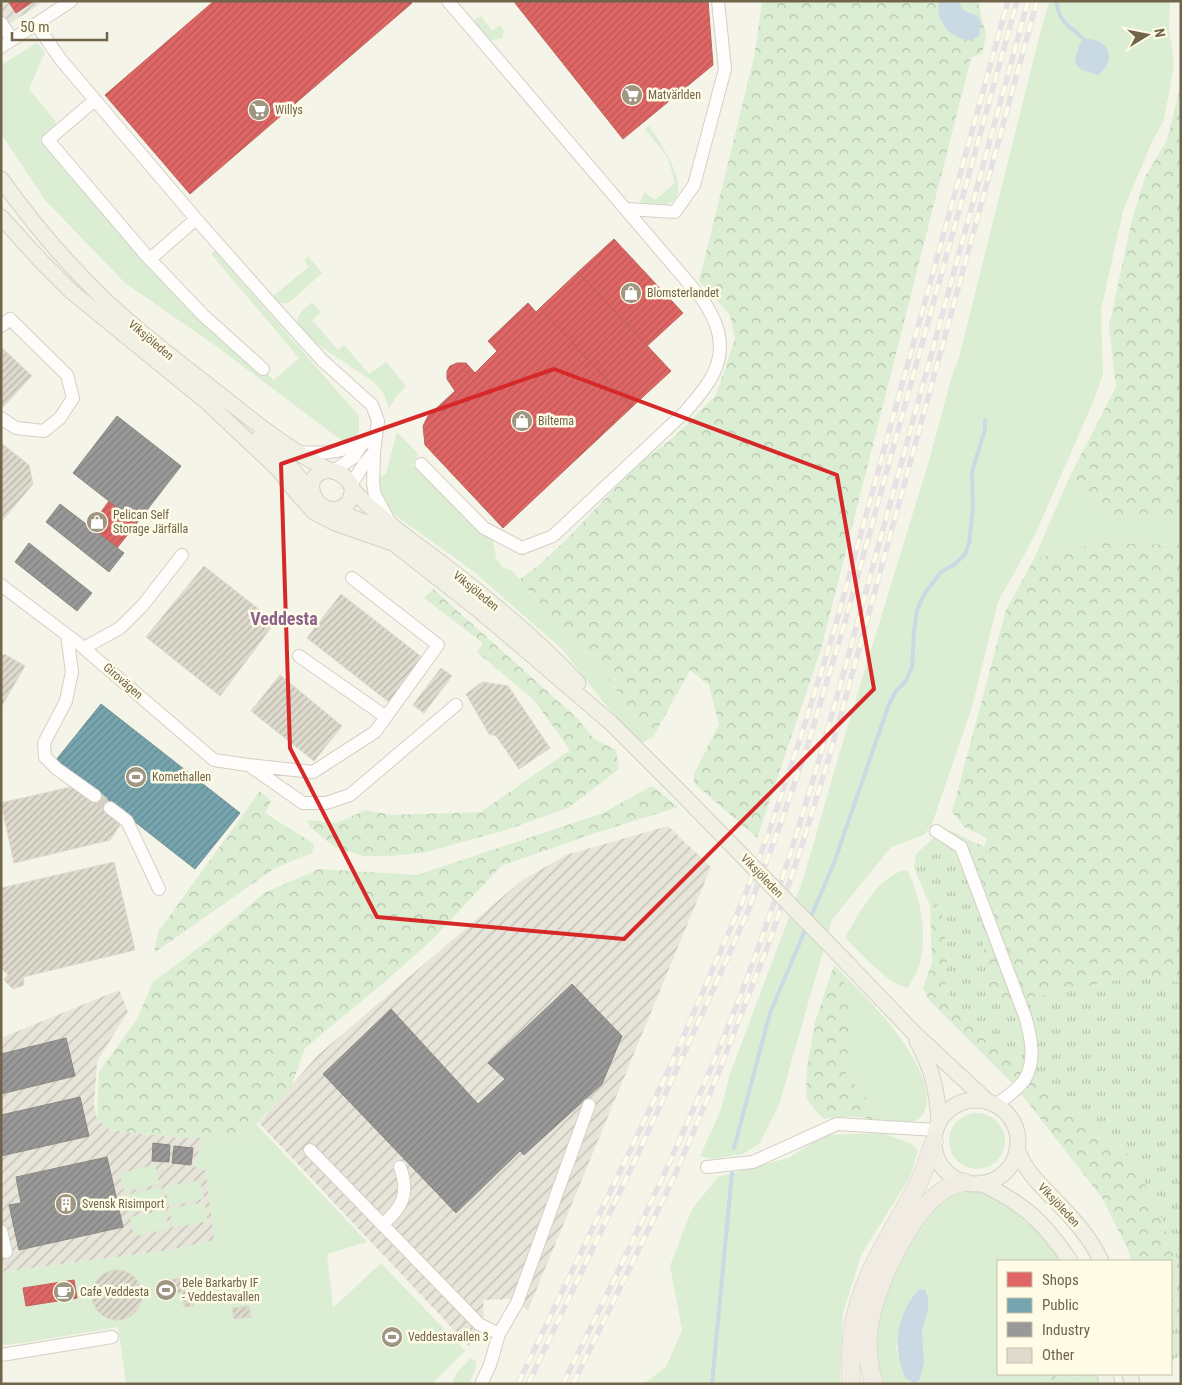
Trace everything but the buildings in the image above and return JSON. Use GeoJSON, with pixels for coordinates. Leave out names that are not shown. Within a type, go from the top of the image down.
{"type":"FeatureCollection","features":[{"type":"Feature","properties":{"kind":"highway"},"geometry":{"type":"LineString","coordinates":[[851,1384],[851,1352],[854,1326],[865,1286],[880,1251],[917,1186],[936,1131]]}},
{"type":"Feature","properties":{"kind":"highway"},"geometry":{"type":"LineString","coordinates":[[874,1384],[870,1369],[868,1334],[878,1294],[888,1268],[907,1232],[930,1203],[943,1190],[972,1183]]}},
{"type":"Feature","properties":{"kind":"main road","name":"Viksjöleden"},"geometry":{"type":"LineString","coordinates":[[1,179],[57,249],[109,304],[155,344],[273,436],[296,452],[331,470]]}},
{"type":"Feature","properties":{"kind":"main road","name":"Viksjöleden"},"geometry":{"type":"LineString","coordinates":[[1,217],[72,292],[208,403],[278,469],[314,512],[335,523],[392,535]]}},
{"type":"Feature","properties":{"kind":"main road","name":"Viksjöleden"},"geometry":{"type":"LineString","coordinates":[[208,403],[236,421],[275,451],[285,460],[312,494]]}},
{"type":"Feature","properties":{"kind":"main road"},"geometry":{"type":"LineString","coordinates":[[331,470],[344,476],[352,488],[352,496],[347,505],[334,510],[322,506],[312,494],[314,479],[320,472],[331,470]]}},
{"type":"Feature","properties":{"kind":"main road","name":"Viksjöleden"},"geometry":{"type":"LineString","coordinates":[[352,488],[392,535]]}},
{"type":"Feature","properties":{"kind":"main road","name":"Viksjöleden"},"geometry":{"type":"LineString","coordinates":[[334,510],[369,524],[381,532],[392,535],[443,564],[515,623],[569,673],[592,698],[611,723],[912,1031],[992,1104]]}},
{"type":"Feature","properties":{"kind":"main road","name":"Viksjöleden"},"geometry":{"type":"LineString","coordinates":[[912,1031],[926,1057],[936,1088],[936,1131]]}},
{"type":"Feature","properties":{"kind":"main road"},"geometry":{"type":"LineString","coordinates":[[974,1100],[992,1104],[1003,1110],[1014,1124],[1017,1136],[1017,1149],[1013,1162],[1005,1172],[994,1180],[972,1183],[950,1175],[940,1163],[935,1149],[936,1131],[947,1111],[959,1104],[974,1100]]}},
{"type":"Feature","properties":{"kind":"main road","name":"Viksjöleden"},"geometry":{"type":"LineString","coordinates":[[1017,1149],[1022,1162],[1032,1176],[1084,1232],[1100,1260]]}},
{"type":"Feature","properties":{"kind":"main road","name":"Viksjöleden"},"geometry":{"type":"LineString","coordinates":[[972,1183],[1006,1196],[1030,1212],[1047,1230],[1069,1260]]}},
{"type":"Feature","properties":{"kind":"street"},"geometry":{"type":"LineString","coordinates":[[1,23],[5,44],[71,1]]}},
{"type":"Feature","properties":{"kind":"street"},"geometry":{"type":"LineString","coordinates":[[421,464],[484,528],[522,548],[553,536],[685,412],[704,391],[715,372],[721,350],[716,325],[703,300],[448,1]]}},
{"type":"Feature","properties":{"kind":"street"},"geometry":{"type":"LineString","coordinates":[[627,209],[675,212],[694,185],[725,69],[718,1]]}},
{"type":"Feature","properties":{"kind":"street"},"geometry":{"type":"LineString","coordinates":[[36,24],[61,60],[196,219],[322,360],[372,405],[378,421],[372,476],[375,495],[392,535]]}},
{"type":"Feature","properties":{"kind":"street"},"geometry":{"type":"LineString","coordinates":[[95,100],[48,140],[150,259],[203,315],[263,369]]}},
{"type":"Feature","properties":{"kind":"street"},"geometry":{"type":"LineString","coordinates":[[150,259],[196,219]]}},
{"type":"Feature","properties":{"kind":"street"},"geometry":{"type":"LineString","coordinates":[[1,326],[10,319],[54,362],[67,375],[73,398],[60,418],[44,431],[16,428],[1,418]]}},
{"type":"Feature","properties":{"kind":"street"},"geometry":{"type":"LineString","coordinates":[[296,452],[328,453],[375,439]]}},
{"type":"Feature","properties":{"kind":"street"},"geometry":{"type":"LineString","coordinates":[[331,470],[354,457],[361,444]]}},
{"type":"Feature","properties":{"kind":"street"},"geometry":{"type":"LineString","coordinates":[[352,488],[364,464],[374,452]]}},
{"type":"Feature","properties":{"kind":"street"},"geometry":{"type":"LineString","coordinates":[[84,648],[120,628],[143,605],[182,555]]}},
{"type":"Feature","properties":{"kind":"street","name":"Girovägen"},"geometry":{"type":"LineString","coordinates":[[1,585],[84,648],[214,760],[313,772],[375,732],[438,645],[352,578]]}},
{"type":"Feature","properties":{"kind":"street"},"geometry":{"type":"LineString","coordinates":[[67,635],[72,672],[66,701],[44,744],[45,757],[57,769],[95,796]]}},
{"type":"Feature","properties":{"kind":"street"},"geometry":{"type":"LineString","coordinates":[[299,656],[386,717]]}},
{"type":"Feature","properties":{"kind":"street"},"geometry":{"type":"LineString","coordinates":[[248,765],[302,802],[326,803],[350,795],[456,705]]}},
{"type":"Feature","properties":{"kind":"street"},"geometry":{"type":"LineString","coordinates":[[110,808],[128,821],[159,889]]}},
{"type":"Feature","properties":{"kind":"street"},"geometry":{"type":"LineString","coordinates":[[936,831],[961,848],[1026,1019],[1031,1038],[1030,1065],[1024,1080],[992,1104]]}},
{"type":"Feature","properties":{"kind":"street"},"geometry":{"type":"LineString","coordinates":[[482,1384],[490,1366],[499,1334],[516,1302],[589,1105]]}},
{"type":"Feature","properties":{"kind":"street"},"geometry":{"type":"LineString","coordinates":[[707,1167],[753,1162],[837,1124],[936,1131]]}},
{"type":"Feature","properties":{"kind":"street"},"geometry":{"type":"LineString","coordinates":[[310,1150],[479,1324],[499,1334]]}},
{"type":"Feature","properties":{"kind":"street"},"geometry":{"type":"LineString","coordinates":[[382,1226],[401,1206],[405,1193],[400,1167]]}},
{"type":"Feature","properties":{"kind":"street"},"geometry":{"type":"LineString","coordinates":[[1,1231],[6,1252]]}},
{"type":"Feature","properties":{"kind":"street"},"geometry":{"type":"LineString","coordinates":[[1,1355],[112,1337]]}},
{"type":"Feature","properties":{"kind":"highlighted area"},"geometry":{"type":"Polygon","coordinates":[[[554,369],[837,475],[874,689],[624,939],[377,917],[290,748],[281,464],[554,369]]]}},
{"type":"Feature","properties":{"kind":"shaded area"},"geometry":{"type":"Polygon","coordinates":[[[1,1],[45,1],[1,29],[1,1]]]}},
{"type":"Feature","properties":{"kind":"shaded area"},"geometry":{"type":"Polygon","coordinates":[[[939,1],[959,1],[963,9],[977,15],[981,22],[979,36],[970,41],[950,32],[940,16],[939,1]]]}},
{"type":"Feature","properties":{"kind":"shaded area"},"geometry":{"type":"Polygon","coordinates":[[[1086,39],[1101,43],[1108,52],[1108,63],[1098,75],[1080,68],[1075,62],[1081,42],[1086,39]]]}},
{"type":"Feature","properties":{"kind":"shaded area"},"geometry":{"type":"Polygon","coordinates":[[[668,826],[711,867],[528,1310],[510,1299],[483,1300],[484,1314],[469,1346],[259,1123],[317,1056],[521,881],[566,855],[668,826]]]}},
{"type":"Feature","properties":{"kind":"shaded area"},"geometry":{"type":"Polygon","coordinates":[[[119,990],[128,1012],[97,1061],[94,1106],[97,1119],[109,1130],[181,1138],[203,1138],[194,1166],[206,1171],[215,1240],[171,1250],[1,1272],[1,1038],[119,990]]]}},
{"type":"Feature","properties":{"kind":"shaded area"},"geometry":{"type":"Polygon","coordinates":[[[919,1289],[925,1290],[928,1297],[928,1309],[922,1332],[924,1363],[920,1379],[915,1383],[905,1378],[901,1366],[898,1354],[898,1331],[905,1310],[919,1289]]]}},
{"type":"Feature","properties":{"kind":"green space"},"geometry":{"type":"Polygon","coordinates":[[[762,1],[978,1],[986,36],[982,53],[971,58],[821,649],[757,838],[694,783],[694,774],[719,724],[709,685],[690,670],[652,739],[598,665],[519,580],[538,566],[566,540],[638,464],[673,438],[716,395],[735,339],[730,315],[699,281],[754,58],[762,1]]]}},
{"type":"Feature","properties":{"kind":"green space"},"geometry":{"type":"Polygon","coordinates":[[[1049,1],[1170,1],[1169,29],[1174,64],[1164,120],[1151,144],[1123,211],[1101,310],[1103,374],[1094,400],[1034,537],[998,602],[972,707],[932,824],[924,835],[891,847],[832,920],[779,1105],[760,1143],[743,1154],[713,1159],[700,1156],[720,1112],[730,1074],[803,880],[841,748],[928,464],[952,376],[959,358],[1049,1]]]}},
{"type":"Feature","properties":{"kind":"green space"},"geometry":{"type":"Polygon","coordinates":[[[481,16],[492,31],[500,25],[504,30],[502,38],[490,41],[473,21],[481,16]]]}},
{"type":"Feature","properties":{"kind":"green space"},"geometry":{"type":"Polygon","coordinates":[[[37,43],[45,52],[29,89],[57,123],[39,139],[137,254],[274,380],[299,358],[211,254],[215,251],[359,416],[359,430],[356,437],[345,443],[216,346],[125,283],[45,200],[1,134],[1,65],[37,43]]]}},
{"type":"Feature","properties":{"kind":"green space"},"geometry":{"type":"Polygon","coordinates":[[[1181,84],[1181,240],[1178,252],[1181,253],[1181,514],[1112,514],[1070,476],[1116,387],[1109,326],[1131,224],[1145,177],[1167,140],[1181,84]]]}},
{"type":"Feature","properties":{"kind":"green space"},"geometry":{"type":"Polygon","coordinates":[[[649,126],[667,154],[677,178],[678,189],[676,198],[665,205],[658,206],[640,203],[644,192],[655,200],[675,183],[668,158],[645,129],[649,126]]]}},
{"type":"Feature","properties":{"kind":"green space"},"geometry":{"type":"Polygon","coordinates":[[[308,256],[322,273],[290,302],[279,302],[273,296],[309,267],[304,260],[308,256]]]}},
{"type":"Feature","properties":{"kind":"green space"},"geometry":{"type":"Polygon","coordinates":[[[312,302],[321,312],[312,320],[338,350],[344,345],[369,374],[386,362],[406,386],[389,408],[383,392],[374,382],[305,336],[298,325],[298,318],[312,302]]]}},
{"type":"Feature","properties":{"kind":"green space"},"geometry":{"type":"Polygon","coordinates":[[[397,432],[418,454],[412,465],[481,533],[493,539],[496,558],[502,567],[511,570],[598,665],[651,738],[640,744],[604,703],[563,650],[473,571],[388,510],[381,502],[376,478],[386,474],[397,432]]]}},
{"type":"Feature","properties":{"kind":"green space"},"geometry":{"type":"Polygon","coordinates":[[[1070,476],[1112,514],[1181,514],[1181,545],[1098,543],[1034,559],[1070,476]]]}},
{"type":"Feature","properties":{"kind":"green space"},"geometry":{"type":"Polygon","coordinates":[[[1098,543],[1181,545],[1181,612],[1177,715],[1181,734],[1181,983],[1142,975],[1000,1004],[987,995],[977,852],[984,847],[987,838],[964,827],[952,812],[1006,610],[1034,559],[1098,543]]]}},
{"type":"Feature","properties":{"kind":"green space"},"geometry":{"type":"Polygon","coordinates":[[[433,589],[578,719],[594,739],[616,750],[619,769],[568,808],[506,830],[422,853],[363,856],[335,847],[310,827],[307,820],[337,823],[365,810],[392,815],[481,812],[570,750],[534,700],[477,652],[483,643],[424,598],[433,589]]]}},
{"type":"Feature","properties":{"kind":"green space"},"geometry":{"type":"Polygon","coordinates":[[[1181,612],[1181,734],[1177,715],[1181,612]]]}},
{"type":"Feature","properties":{"kind":"green space"},"geometry":{"type":"Polygon","coordinates":[[[652,786],[678,807],[589,835],[501,866],[433,939],[305,1048],[291,1087],[244,1137],[181,1138],[109,1130],[97,1119],[99,1072],[137,1019],[153,982],[210,939],[264,893],[319,869],[417,875],[603,813],[652,786]]]}},
{"type":"Feature","properties":{"kind":"green space"},"geometry":{"type":"Polygon","coordinates":[[[260,791],[271,801],[265,813],[314,844],[312,853],[275,868],[154,953],[158,932],[260,791]]]}},
{"type":"Feature","properties":{"kind":"green space"},"geometry":{"type":"Polygon","coordinates":[[[951,831],[984,847],[977,852],[987,995],[1000,1004],[1142,975],[1181,983],[1181,1269],[1160,1215],[1133,1158],[951,1006],[945,979],[948,955],[941,905],[930,905],[914,868],[916,854],[942,832],[951,831]]]}},
{"type":"Feature","properties":{"kind":"green space"},"geometry":{"type":"Polygon","coordinates":[[[901,871],[908,871],[913,882],[922,916],[923,928],[920,963],[908,988],[900,986],[883,974],[845,937],[868,899],[891,876],[901,871]]]}},
{"type":"Feature","properties":{"kind":"green space"},"geometry":{"type":"Polygon","coordinates":[[[930,905],[941,905],[948,955],[945,979],[951,1006],[1133,1158],[1160,1215],[1181,1269],[1181,1326],[1172,1328],[1172,1260],[1131,1260],[1129,1252],[1103,1199],[1014,1085],[929,1000],[923,988],[932,963],[930,905]]]}},
{"type":"Feature","properties":{"kind":"green space"},"geometry":{"type":"Polygon","coordinates":[[[834,965],[843,974],[850,1021],[846,1074],[878,1113],[876,1120],[850,1117],[824,1119],[806,1097],[807,1068],[815,1022],[834,965]]]}},
{"type":"Feature","properties":{"kind":"green space"},"geometry":{"type":"Polygon","coordinates":[[[843,974],[884,1017],[911,1054],[926,1090],[926,1107],[919,1119],[902,1123],[876,1120],[878,1113],[846,1074],[847,1001],[843,974]]]}},
{"type":"Feature","properties":{"kind":"green space"},"geometry":{"type":"Polygon","coordinates":[[[977,1113],[992,1118],[1000,1126],[1005,1141],[1000,1156],[992,1164],[977,1169],[962,1164],[954,1156],[949,1141],[954,1126],[962,1118],[977,1113]]]}},
{"type":"Feature","properties":{"kind":"green space","name":"Bele Barkarby IF - Veddestavallen"},"geometry":{"type":"Polygon","coordinates":[[[256,1124],[367,1242],[327,1254],[333,1308],[381,1263],[465,1351],[432,1384],[126,1384],[118,1327],[1,1345],[1,1272],[171,1250],[214,1240],[206,1171],[194,1166],[203,1138],[244,1137],[256,1124]]]}},
{"type":"Feature","properties":{"kind":"green space"},"geometry":{"type":"Polygon","coordinates":[[[882,1133],[910,1143],[918,1150],[910,1177],[861,1255],[843,1313],[840,1384],[643,1384],[666,1367],[682,1330],[670,1266],[692,1209],[718,1177],[788,1158],[825,1135],[882,1133]]]}},
{"type":"Feature","properties":{"kind":"green space"},"geometry":{"type":"Polygon","coordinates":[[[155,1165],[159,1184],[124,1192],[120,1173],[155,1165]]]}},
{"type":"Feature","properties":{"kind":"green space"},"geometry":{"type":"Polygon","coordinates":[[[200,1180],[204,1199],[169,1206],[165,1187],[200,1180]]]}},
{"type":"Feature","properties":{"kind":"green space"},"geometry":{"type":"Polygon","coordinates":[[[161,1187],[165,1206],[129,1213],[126,1195],[161,1187]]]}},
{"type":"Feature","properties":{"kind":"green space"},"geometry":{"type":"Polygon","coordinates":[[[960,1192],[985,1193],[1017,1214],[1047,1241],[1059,1260],[997,1260],[997,1375],[1072,1376],[1062,1382],[1042,1377],[1034,1384],[879,1384],[873,1340],[888,1282],[910,1243],[933,1210],[948,1198],[960,1192]],[[928,1309],[896,1347],[904,1377],[922,1332],[928,1309]]]}},
{"type":"Feature","properties":{"kind":"green space"},"geometry":{"type":"Polygon","coordinates":[[[204,1202],[208,1221],[173,1228],[169,1209],[204,1202]]]}},
{"type":"Feature","properties":{"kind":"green space"},"geometry":{"type":"Polygon","coordinates":[[[165,1210],[169,1229],[134,1236],[130,1217],[165,1210]]]}},
{"type":"Feature","properties":{"kind":"green space"},"geometry":{"type":"Polygon","coordinates":[[[1181,1326],[1181,1355],[1172,1360],[1172,1328],[1181,1326]]]}},
{"type":"Feature","properties":{"kind":"green space"},"geometry":{"type":"Polygon","coordinates":[[[471,1358],[476,1362],[476,1368],[469,1384],[452,1384],[456,1374],[471,1358]]]}},
{"type":"Feature","properties":{"kind":"green space"},"geometry":{"type":"Polygon","coordinates":[[[1053,1375],[1062,1382],[1071,1376],[1079,1375],[1076,1384],[1034,1384],[1042,1377],[1053,1375]]]}},
{"type":"Feature","properties":{"kind":"green space"},"geometry":{"type":"Polygon","coordinates":[[[1079,1375],[1098,1375],[1100,1384],[1076,1384],[1079,1375]]]}},
{"type":"Feature","properties":{"kind":"waterway"},"geometry":{"type":"LineString","coordinates":[[1056,1],[1060,16],[1085,41],[1085,45]]}},
{"type":"Feature","properties":{"kind":"waterway"},"geometry":{"type":"LineString","coordinates":[[810,919],[834,863],[889,704],[896,691],[906,681],[912,667],[917,610],[925,593],[941,572],[955,564],[965,554],[969,543],[973,508],[972,472],[985,429],[985,420]]}},
{"type":"Feature","properties":{"kind":"waterway"},"geometry":{"type":"LineString","coordinates":[[734,1148],[770,1013],[806,928]]}},
{"type":"Feature","properties":{"kind":"waterway"},"geometry":{"type":"LineString","coordinates":[[712,1384],[732,1173]]}},
{"type":"Feature","properties":{"kind":"tunnel"},"geometry":{"type":"LineString","coordinates":[[95,796],[110,808]]}},
{"type":"Feature","properties":{"kind":"railway"},"geometry":{"type":"LineString","coordinates":[[518,1384],[671,1065],[743,900],[769,832],[834,631],[1008,1]]}},
{"type":"Feature","properties":{"kind":"railway"},"geometry":{"type":"LineString","coordinates":[[528,1384],[637,1156],[718,979],[748,911],[780,825],[807,747],[843,629],[1017,1]]}},
{"type":"Feature","properties":{"kind":"railway"},"geometry":{"type":"LineString","coordinates":[[563,1384],[680,1139],[723,1039],[764,933],[801,820],[835,705],[1028,1]]}},
{"type":"Feature","properties":{"kind":"railway"},"geometry":{"type":"LineString","coordinates":[[573,1384],[675,1175],[716,1079],[770,940],[803,842],[831,751],[1037,1]]}},
{"type":"Feature","properties":{"kind":"place","name":"Matvärlden"},"geometry":{"type":"Point","coordinates":[632,95]}},
{"type":"Feature","properties":{"kind":"place","name":"Willys"},"geometry":{"type":"Point","coordinates":[259,110]}},
{"type":"Feature","properties":{"kind":"place","name":"Blomsterlandet"},"geometry":{"type":"Point","coordinates":[631,293]}},
{"type":"Feature","properties":{"kind":"place","name":"Biltema"},"geometry":{"type":"Point","coordinates":[522,421]}},
{"type":"Feature","properties":{"kind":"place","name":"Pelican Self Storage Järfälla"},"geometry":{"type":"Point","coordinates":[97,522]}},
{"type":"Feature","properties":{"kind":"place","name":"Komethallen"},"geometry":{"type":"Point","coordinates":[136,777]}},
{"type":"Feature","properties":{"kind":"place","name":"Svensk Risimport"},"geometry":{"type":"Point","coordinates":[66,1204]}},
{"type":"Feature","properties":{"kind":"place","name":"Bele Barkarby IF - Veddestavallen"},"geometry":{"type":"Point","coordinates":[166,1290]}},
{"type":"Feature","properties":{"kind":"place","name":"Cafe Veddesta"},"geometry":{"type":"Point","coordinates":[64,1292]}},
{"type":"Feature","properties":{"kind":"place","name":"Veddestavallen 3"},"geometry":{"type":"Point","coordinates":[392,1337]}},
{"type":"Feature","properties":{"kind":"district","name":"Veddesta"},"geometry":{"type":"Point","coordinates":[284,619]}}]}
